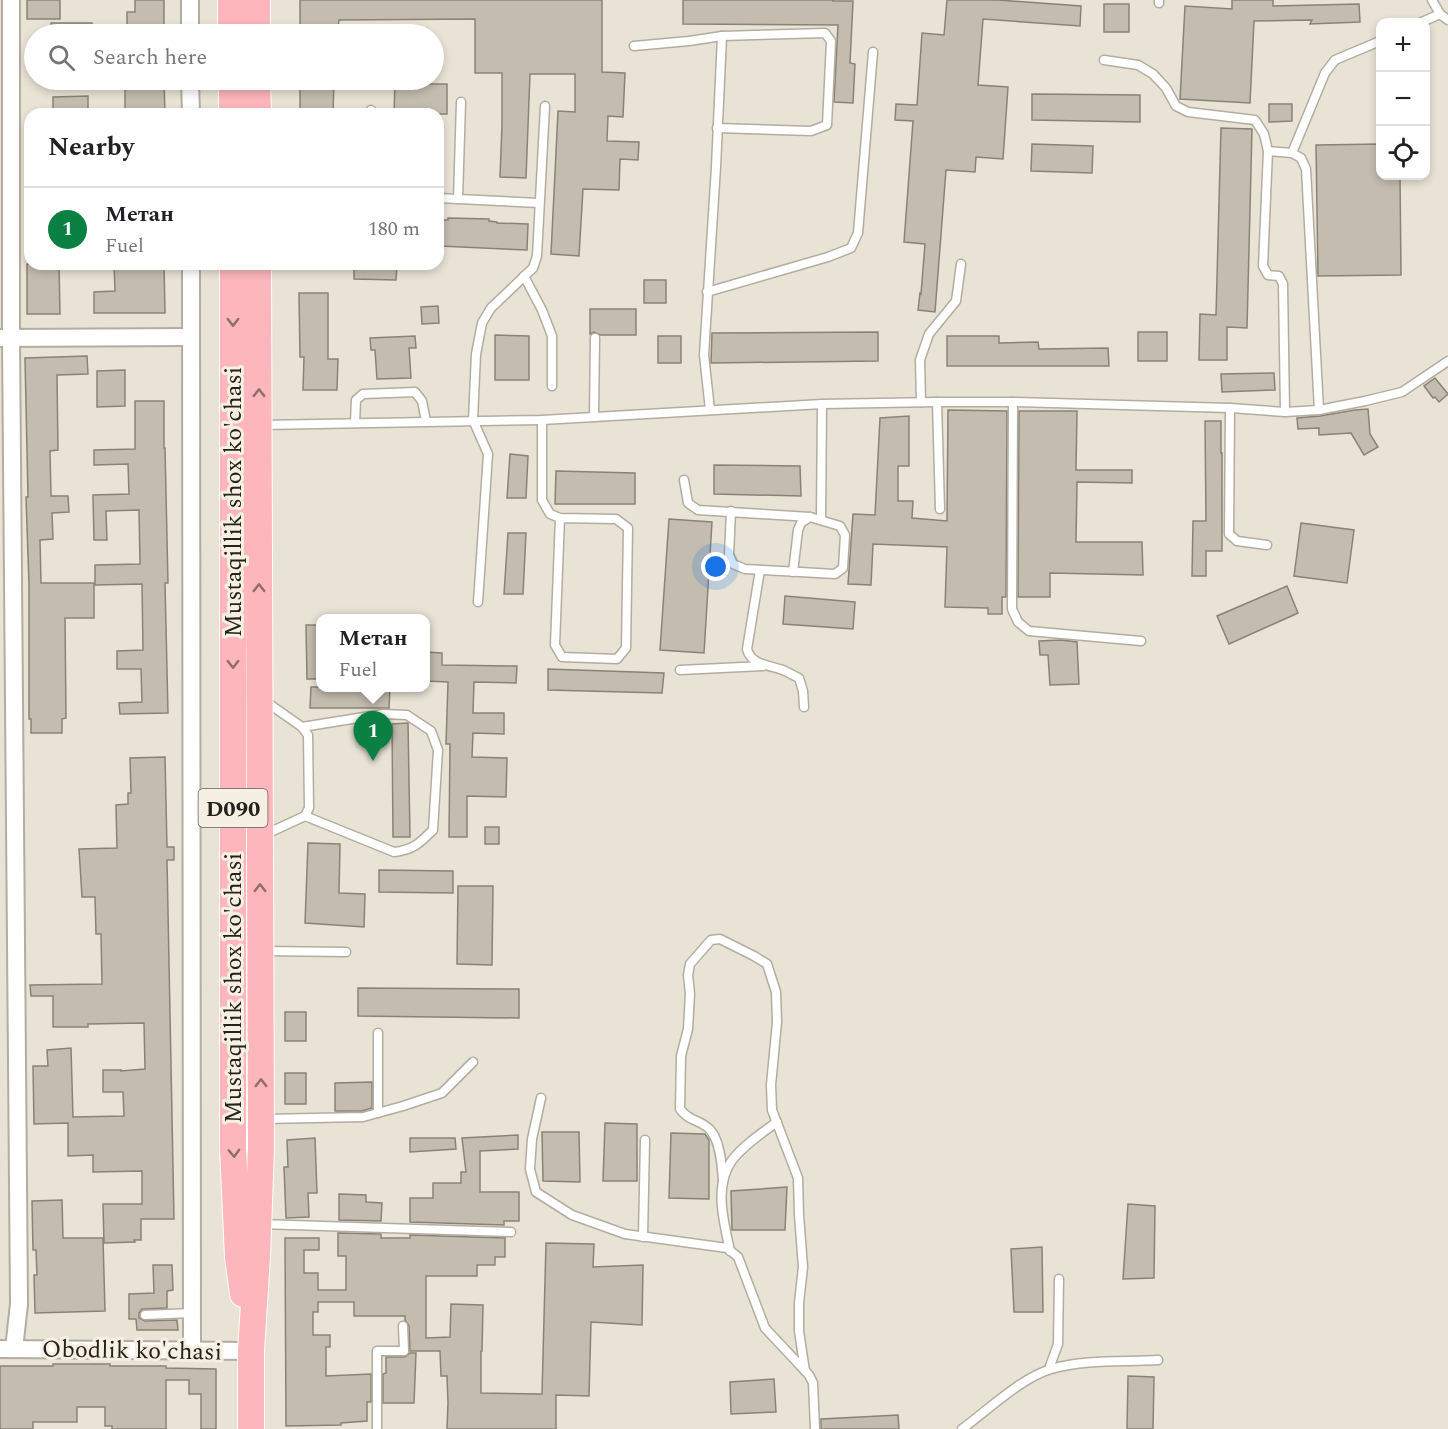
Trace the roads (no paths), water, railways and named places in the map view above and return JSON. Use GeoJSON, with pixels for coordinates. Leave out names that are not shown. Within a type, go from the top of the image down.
{"type":"FeatureCollection","features":[{"type":"Feature","properties":{"kind":"main road"},"geometry":{"type":"LineString","coordinates":[[231,0],[231,24]]}},
{"type":"Feature","properties":{"kind":"main road"},"geometry":{"type":"LineString","coordinates":[[257,0],[257,24]]}},
{"type":"Feature","properties":{"kind":"main road"},"geometry":{"type":"LineString","coordinates":[[232,90],[232,108]]}},
{"type":"Feature","properties":{"kind":"main road"},"geometry":{"type":"LineString","coordinates":[[257,90],[258,108]]}},
{"type":"Feature","properties":{"kind":"main road","name":"Mustaqillik shox ko'chasi"},"geometry":{"type":"LineString","coordinates":[[233,270],[233,1148],[238,1257],[251,1351]]}},
{"type":"Feature","properties":{"kind":"main road","name":"Mustaqillik shox ko'chasi"},"geometry":{"type":"LineString","coordinates":[[251,1429],[251,1351],[261,1119],[258,270]]}},
{"type":"Feature","properties":{"kind":"street","name":"Obodlik ko'chasi"},"geometry":{"type":"LineString","coordinates":[[11,0],[6,338],[19,1304],[7,1349],[251,1351]]}},
{"type":"Feature","properties":{"kind":"street"},"geometry":{"type":"LineString","coordinates":[[190,0],[190,24]]}},
{"type":"Feature","properties":{"kind":"street"},"geometry":{"type":"LineString","coordinates":[[190,90],[190,108]]}},
{"type":"Feature","properties":{"kind":"street"},"geometry":{"type":"LineString","coordinates":[[191,270],[192,1350]]}},
{"type":"Feature","properties":{"kind":"street"},"geometry":{"type":"LineString","coordinates":[[6,338],[191,337]]}},
{"type":"Feature","properties":{"kind":"lane"},"geometry":{"type":"LineString","coordinates":[[1432,0],[1440,14],[1448,20]]}},
{"type":"Feature","properties":{"kind":"lane"},"geometry":{"type":"LineString","coordinates":[[1430,18],[1440,14]]}},
{"type":"Feature","properties":{"kind":"lane"},"geometry":{"type":"LineString","coordinates":[[634,46],[722,36],[825,33],[831,41],[827,125],[811,131],[717,128]]}},
{"type":"Feature","properties":{"kind":"lane"},"geometry":{"type":"LineString","coordinates":[[710,410],[704,355],[722,36]]}},
{"type":"Feature","properties":{"kind":"lane"},"geometry":{"type":"LineString","coordinates":[[1292,153],[1325,73],[1335,60],[1376,43]]}},
{"type":"Feature","properties":{"kind":"lane"},"geometry":{"type":"LineString","coordinates":[[707,292],[851,248],[858,233],[873,52]]}},
{"type":"Feature","properties":{"kind":"lane"},"geometry":{"type":"LineString","coordinates":[[1104,60],[1138,65],[1153,74],[1166,88],[1176,106],[1188,112],[1255,120],[1264,134],[1268,151],[1263,266],[1268,275],[1279,276],[1283,284],[1285,412]]}},
{"type":"Feature","properties":{"kind":"lane"},"geometry":{"type":"LineString","coordinates":[[458,199],[461,102]]}},
{"type":"Feature","properties":{"kind":"lane"},"geometry":{"type":"LineString","coordinates":[[478,602],[488,454],[472,420],[476,354],[482,323],[491,308],[533,267],[537,256],[545,106]]}},
{"type":"Feature","properties":{"kind":"lane"},"geometry":{"type":"LineString","coordinates":[[1268,151],[1292,153],[1301,159],[1306,169],[1319,410]]}},
{"type":"Feature","properties":{"kind":"lane"},"geometry":{"type":"LineString","coordinates":[[444,198],[539,203]]}},
{"type":"Feature","properties":{"kind":"lane"},"geometry":{"type":"LineString","coordinates":[[921,402],[920,360],[929,334],[956,301],[961,264]]}},
{"type":"Feature","properties":{"kind":"lane"},"geometry":{"type":"LineString","coordinates":[[524,276],[542,310],[552,336],[552,386]]}},
{"type":"Feature","properties":{"kind":"lane"},"geometry":{"type":"LineString","coordinates":[[594,417],[595,338]]}},
{"type":"Feature","properties":{"kind":"lane"},"geometry":{"type":"LineString","coordinates":[[259,425],[542,420],[822,404],[921,402],[1013,402],[1230,408],[1285,412],[1319,410],[1402,392],[1448,361]]}},
{"type":"Feature","properties":{"kind":"lane"},"geometry":{"type":"LineString","coordinates":[[355,423],[356,400],[363,394],[416,392],[422,400],[426,421]]}},
{"type":"Feature","properties":{"kind":"lane"},"geometry":{"type":"LineString","coordinates":[[937,402],[940,510]]}},
{"type":"Feature","properties":{"kind":"lane"},"geometry":{"type":"LineString","coordinates":[[1013,402],[1012,609],[1018,622],[1029,631],[1141,642]]}},
{"type":"Feature","properties":{"kind":"lane"},"geometry":{"type":"LineString","coordinates":[[821,520],[822,404]]}},
{"type":"Feature","properties":{"kind":"lane"},"geometry":{"type":"LineString","coordinates":[[1230,408],[1229,534],[1238,541],[1267,545]]}},
{"type":"Feature","properties":{"kind":"lane"},"geometry":{"type":"LineString","coordinates":[[542,420],[542,500],[550,514],[560,518],[616,519],[628,528],[626,648],[617,659],[562,657],[555,645],[560,518]]}},
{"type":"Feature","properties":{"kind":"lane"},"geometry":{"type":"LineString","coordinates":[[684,480],[688,503],[698,510],[731,511],[810,517],[840,526],[845,535],[843,568],[835,574],[745,569],[734,564],[729,555],[731,511]]}},
{"type":"Feature","properties":{"kind":"lane"},"geometry":{"type":"LineString","coordinates":[[793,572],[798,530],[801,523],[810,517]]}},
{"type":"Feature","properties":{"kind":"lane"},"geometry":{"type":"LineString","coordinates":[[760,570],[747,650],[748,656],[799,678],[804,707]]}},
{"type":"Feature","properties":{"kind":"lane"},"geometry":{"type":"LineString","coordinates":[[680,670],[768,666]]}},
{"type":"Feature","properties":{"kind":"lane"},"geometry":{"type":"LineString","coordinates":[[260,697],[302,726],[308,735],[309,808],[304,816],[260,837]]}},
{"type":"Feature","properties":{"kind":"lane"},"geometry":{"type":"LineString","coordinates":[[302,726],[383,714],[407,715],[431,731],[438,750],[433,830],[420,843],[406,851],[394,852],[304,816]]}},
{"type":"Feature","properties":{"kind":"lane"},"geometry":{"type":"LineString","coordinates":[[730,1251],[721,1203],[723,1180],[716,1141],[709,1127],[685,1116],[680,1109],[681,1056],[688,1029],[690,964],[711,940],[720,939],[767,964],[776,992],[777,1022],[771,1085],[772,1110],[798,1178],[803,1267],[799,1331],[805,1371]]}},
{"type":"Feature","properties":{"kind":"lane"},"geometry":{"type":"LineString","coordinates":[[260,951],[346,952]]}},
{"type":"Feature","properties":{"kind":"lane"},"geometry":{"type":"LineString","coordinates":[[378,1033],[378,1113]]}},
{"type":"Feature","properties":{"kind":"lane"},"geometry":{"type":"LineString","coordinates":[[261,1119],[363,1117],[378,1113],[442,1093],[473,1062]]}},
{"type":"Feature","properties":{"kind":"lane"},"geometry":{"type":"LineString","coordinates":[[541,1098],[532,1139],[530,1168],[536,1192],[572,1215],[625,1234],[727,1248],[738,1257],[765,1328],[805,1371],[813,1383],[815,1429]]}},
{"type":"Feature","properties":{"kind":"lane"},"geometry":{"type":"LineString","coordinates":[[723,1180],[732,1160],[777,1122]]}},
{"type":"Feature","properties":{"kind":"lane"},"geometry":{"type":"LineString","coordinates":[[643,1237],[645,1140]]}},
{"type":"Feature","properties":{"kind":"lane"},"geometry":{"type":"LineString","coordinates":[[258,1224],[511,1232]]}},
{"type":"Feature","properties":{"kind":"lane"},"geometry":{"type":"LineString","coordinates":[[1049,1369],[1058,1344],[1059,1279]]}},
{"type":"Feature","properties":{"kind":"lane"},"geometry":{"type":"LineString","coordinates":[[145,1315],[192,1313]]}},
{"type":"Feature","properties":{"kind":"lane"},"geometry":{"type":"LineString","coordinates":[[377,1429],[377,1351],[404,1351],[403,1326]]}},
{"type":"Feature","properties":{"kind":"lane"},"geometry":{"type":"LineString","coordinates":[[962,1429],[1023,1382],[1049,1369],[1081,1363],[1158,1360]]}},
{"type":"Feature","properties":{"kind":"place","name":"Метан"},"geometry":{"type":"Point","coordinates":[373,761]}}]}
